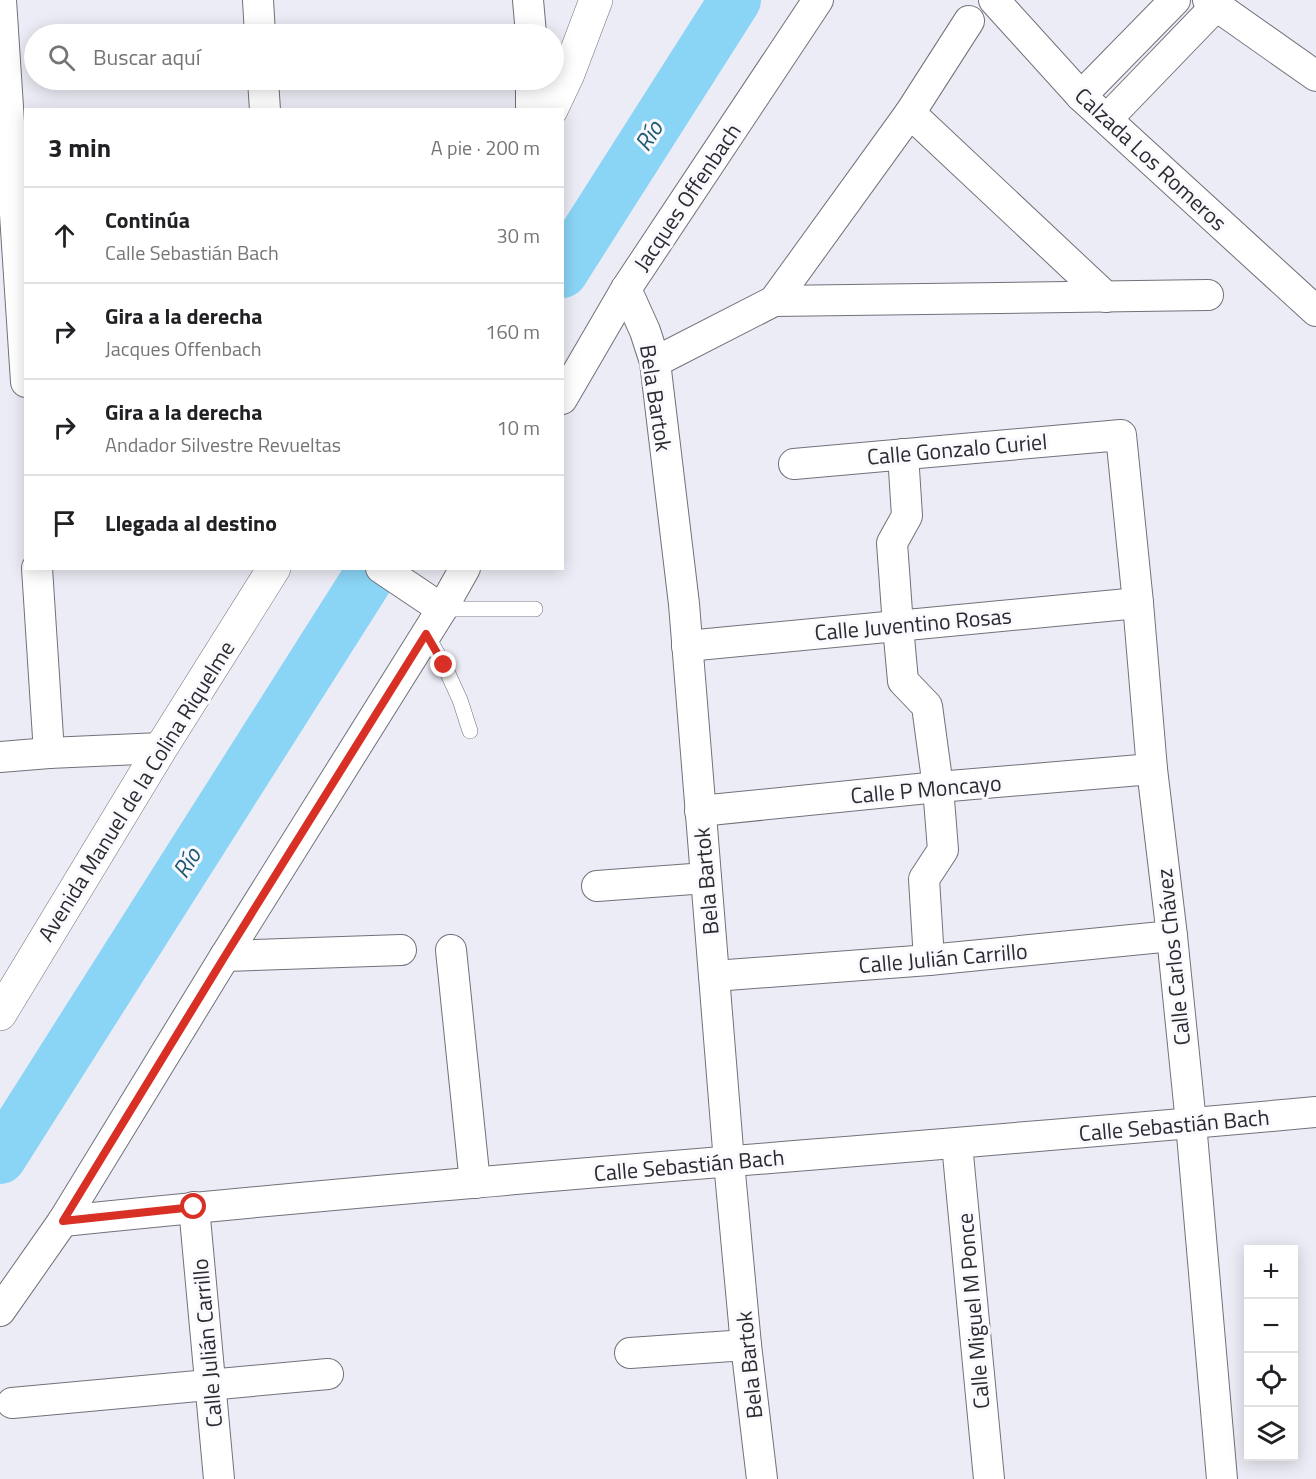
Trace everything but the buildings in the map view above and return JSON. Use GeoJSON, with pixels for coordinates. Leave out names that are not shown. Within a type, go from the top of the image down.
{"type":"FeatureCollection","features":[{"type":"Feature","properties":{"kind":"street"},"geometry":{"type":"LineString","coordinates":[[1,0],[24,351]]}},
{"type":"Feature","properties":{"kind":"street"},"geometry":{"type":"LineString","coordinates":[[258,0],[259,24]]}},
{"type":"Feature","properties":{"kind":"street"},"geometry":{"type":"LineString","coordinates":[[528,0],[530,24]]}},
{"type":"Feature","properties":{"kind":"street"},"geometry":{"type":"LineString","coordinates":[[564,82],[596,0]]}},
{"type":"Feature","properties":{"kind":"street","name":"Jacques Offenbach"},"geometry":{"type":"LineString","coordinates":[[564,396],[626,289],[818,0]]}},
{"type":"Feature","properties":{"kind":"street","name":"Calzada Los Romeros"},"geometry":{"type":"LineString","coordinates":[[994,0],[1081,96],[1316,311]]}},
{"type":"Feature","properties":{"kind":"street"},"geometry":{"type":"LineString","coordinates":[[1081,96],[1175,0]]}},
{"type":"Feature","properties":{"kind":"street"},"geometry":{"type":"LineString","coordinates":[[1107,119],[1212,3],[1316,76]]}},
{"type":"Feature","properties":{"kind":"street"},"geometry":{"type":"LineString","coordinates":[[774,302],[909,113],[969,21]]}},
{"type":"Feature","properties":{"kind":"street"},"geometry":{"type":"LineString","coordinates":[[264,90],[265,108]]}},
{"type":"Feature","properties":{"kind":"street"},"geometry":{"type":"LineString","coordinates":[[531,90],[531,108]]}},
{"type":"Feature","properties":{"kind":"street"},"geometry":{"type":"LineString","coordinates":[[552,108],[560,90]]}},
{"type":"Feature","properties":{"kind":"street"},"geometry":{"type":"LineString","coordinates":[[909,113],[1106,297]]}},
{"type":"Feature","properties":{"kind":"street","name":"Bela Bartok"},"geometry":{"type":"LineString","coordinates":[[626,289],[645,331],[654,362],[684,604],[729,1162],[746,1345],[762,1479]]}},
{"type":"Feature","properties":{"kind":"street"},"geometry":{"type":"LineString","coordinates":[[654,362],[774,302],[1208,295]]}},
{"type":"Feature","properties":{"kind":"street","name":"Calle Gonzalo Curiel"},"geometry":{"type":"LineString","coordinates":[[794,464],[1121,435]]}},
{"type":"Feature","properties":{"kind":"street","name":"Calle Carlos Chávez"},"geometry":{"type":"LineString","coordinates":[[1121,435],[1152,769],[1191,1124],[1222,1479]]}},
{"type":"Feature","properties":{"kind":"street"},"geometry":{"type":"LineString","coordinates":[[903,454],[907,516],[892,543],[897,626],[903,681],[927,706],[944,850],[924,879],[930,960]]}},
{"type":"Feature","properties":{"kind":"street"},"geometry":{"type":"LineString","coordinates":[[37,570],[49,753]]}},
{"type":"Feature","properties":{"kind":"street","name":"Avenida Manuel de la Colina Riquelme"},"geometry":{"type":"LineString","coordinates":[[0,1014],[161,748],[273,570]]}},
{"type":"Feature","properties":{"kind":"street"},"geometry":{"type":"LineString","coordinates":[[384,570],[432,602]]}},
{"type":"Feature","properties":{"kind":"street"},"geometry":{"type":"LineString","coordinates":[[0,1311],[63,1221],[426,634],[432,602],[463,570]]}},
{"type":"Feature","properties":{"kind":"street","name":"Calle Juventino Rosas"},"geometry":{"type":"LineString","coordinates":[[687,646],[1138,603]]}},
{"type":"Feature","properties":{"kind":"street"},"geometry":{"type":"LineString","coordinates":[[0,757],[161,748]]}},
{"type":"Feature","properties":{"kind":"street","name":"Calle P Moncayo"},"geometry":{"type":"LineString","coordinates":[[700,811],[938,787],[1152,769]]}},
{"type":"Feature","properties":{"kind":"street"},"geometry":{"type":"LineString","coordinates":[[597,886],[706,878]]}},
{"type":"Feature","properties":{"kind":"street","name":"Calle Julián Carrillo"},"geometry":{"type":"LineString","coordinates":[[714,976],[930,960],[1172,936]]}},
{"type":"Feature","properties":{"kind":"street"},"geometry":{"type":"LineString","coordinates":[[225,956],[401,950]]}},
{"type":"Feature","properties":{"kind":"street"},"geometry":{"type":"LineString","coordinates":[[451,950],[475,1183]]}},
{"type":"Feature","properties":{"kind":"street","name":"Calle Sebastián Bach"},"geometry":{"type":"LineString","coordinates":[[63,1221],[194,1207],[1316,1112]]}},
{"type":"Feature","properties":{"kind":"street","name":"Calle Miguel M Ponce"},"geometry":{"type":"LineString","coordinates":[[957,1144],[989,1479]]}},
{"type":"Feature","properties":{"kind":"street","name":"Calle Julián Carrillo"},"geometry":{"type":"LineString","coordinates":[[194,1207],[219,1479]]}},
{"type":"Feature","properties":{"kind":"street"},"geometry":{"type":"LineString","coordinates":[[630,1353],[746,1345]]}},
{"type":"Feature","properties":{"kind":"street"},"geometry":{"type":"LineString","coordinates":[[12,1403],[328,1374]]}},
{"type":"Feature","properties":{"kind":"lane"},"geometry":{"type":"LineString","coordinates":[[432,602],[535,609]]}},
{"type":"Feature","properties":{"kind":"lane"},"geometry":{"type":"LineString","coordinates":[[426,634],[444,665],[460,700],[470,731]]}},
{"type":"Feature","properties":{"kind":"waterway","name":"Río"},"geometry":{"type":"LineString","coordinates":[[564,269],[735,0]]}},
{"type":"Feature","properties":{"kind":"waterway","name":"Río"},"geometry":{"type":"LineString","coordinates":[[0,1158],[373,570]]}},
{"type":"Feature","properties":{"kind":"route"},"geometry":{"type":"LineString","coordinates":[[194,1207],[63,1221],[426,634],[444,665]]}}]}
